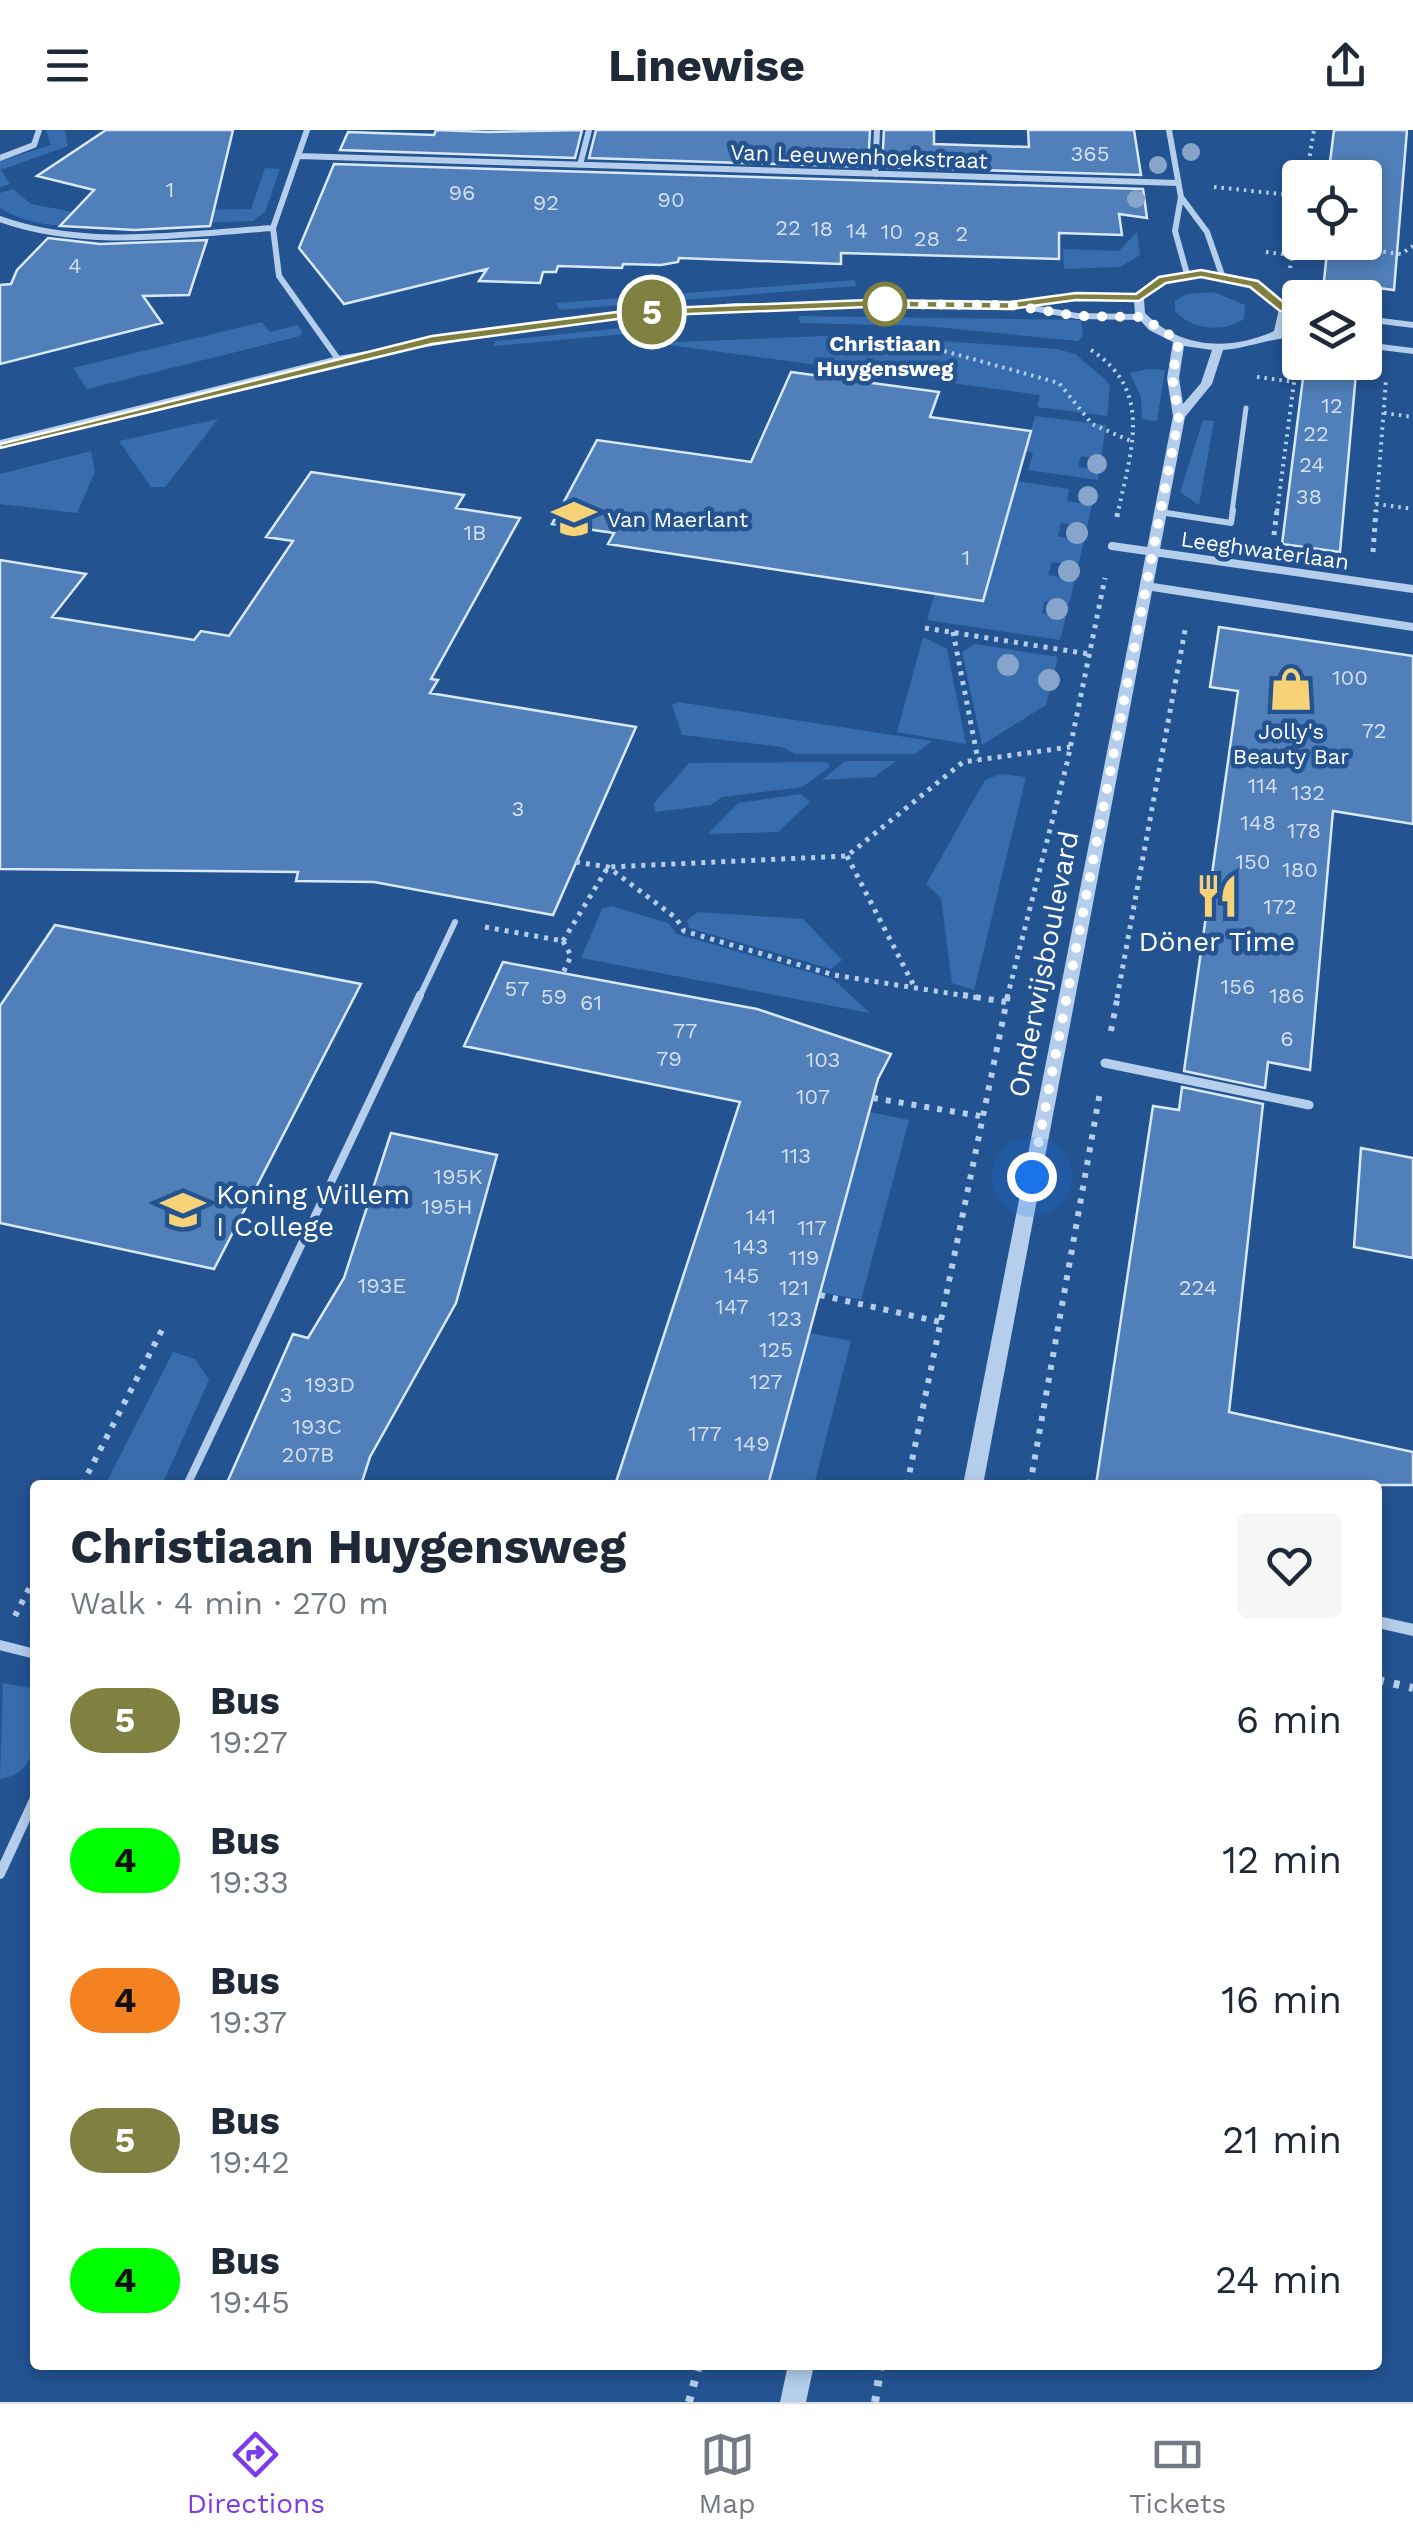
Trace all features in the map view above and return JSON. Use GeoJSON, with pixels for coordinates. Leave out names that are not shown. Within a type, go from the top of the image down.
{"type":"FeatureCollection","features":[{"type":"Feature","properties":{"kind":"street"},"geometry":{"type":"LineString","coordinates":[[0,158],[34,145],[39,130]]}},
{"type":"Feature","properties":{"kind":"street"},"geometry":{"type":"LineString","coordinates":[[307,130],[273,228],[280,276],[338,360]]}},
{"type":"Feature","properties":{"kind":"street"},"geometry":{"type":"LineString","coordinates":[[580,165],[589,130]]}},
{"type":"Feature","properties":{"kind":"street"},"geometry":{"type":"LineString","coordinates":[[876,174],[877,130]]}},
{"type":"Feature","properties":{"kind":"street"},"geometry":{"type":"LineString","coordinates":[[1169,130],[1180,197],[1176,232],[1187,274]]}},
{"type":"Feature","properties":{"kind":"street","name":"Van Leeuwenhoekstraat"},"geometry":{"type":"LineString","coordinates":[[298,156],[1178,183]]}},
{"type":"Feature","properties":{"kind":"street"},"geometry":{"type":"LineString","coordinates":[[1180,197],[1207,232],[1222,275]]}},
{"type":"Feature","properties":{"kind":"street"},"geometry":{"type":"LineString","coordinates":[[0,219],[38,230],[83,234],[273,228]]}},
{"type":"Feature","properties":{"kind":"street"},"geometry":{"type":"LineString","coordinates":[[0,444],[432,340],[640,312],[849,304],[1010,305],[1076,296],[1139,298],[1163,280],[1187,274],[1222,275],[1268,291],[1282,307]]}},
{"type":"Feature","properties":{"kind":"street"},"geometry":{"type":"LineString","coordinates":[[1139,298],[1142,317]]}},
{"type":"Feature","properties":{"kind":"street"},"geometry":{"type":"LineString","coordinates":[[1010,305],[1077,316],[1142,317],[1179,341],[1218,348],[1248,345],[1282,333]]}},
{"type":"Feature","properties":{"kind":"street"},"geometry":{"type":"LineString","coordinates":[[1279,333],[1282,319]]}},
{"type":"Feature","properties":{"kind":"street"},"geometry":{"type":"LineString","coordinates":[[1382,321],[1413,325]]}},
{"type":"Feature","properties":{"kind":"street","name":"Onderwijsboulevard"},"geometry":{"type":"LineString","coordinates":[[974,1480],[1179,416],[1172,378],[1179,341]]}},
{"type":"Feature","properties":{"kind":"street"},"geometry":{"type":"LineString","coordinates":[[1382,347],[1413,351]]}},
{"type":"Feature","properties":{"kind":"street","name":"Onderwijsboulevard"},"geometry":{"type":"LineString","coordinates":[[1179,416],[1206,384],[1218,348]]}},
{"type":"Feature","properties":{"kind":"street","name":"Leeghwaterlaan"},"geometry":{"type":"LineString","coordinates":[[1112,546],[1413,590]]}},
{"type":"Feature","properties":{"kind":"street","name":"Leeghwaterlaan"},"geometry":{"type":"LineString","coordinates":[[1146,586],[1413,626]]}},
{"type":"Feature","properties":{"kind":"street"},"geometry":{"type":"LineString","coordinates":[[1105,1063],[1309,1105]]}},
{"type":"Feature","properties":{"kind":"street"},"geometry":{"type":"LineString","coordinates":[[1382,1623],[1413,1630]]}},
{"type":"Feature","properties":{"kind":"street"},"geometry":{"type":"LineString","coordinates":[[793,2402],[800,2370]]}},
{"type":"Feature","properties":{"kind":"lane"},"geometry":{"type":"LineString","coordinates":[[1160,512],[1231,523],[1246,408]]}},
{"type":"Feature","properties":{"kind":"lane"},"geometry":{"type":"LineString","coordinates":[[189,1480],[454,922]]}},
{"type":"Feature","properties":{"kind":"lane"},"geometry":{"type":"LineString","coordinates":[[0,1645],[30,1653]]}},
{"type":"Feature","properties":{"kind":"lane"},"geometry":{"type":"LineString","coordinates":[[0,1874],[30,1808]]}},
{"type":"Feature","properties":{"kind":"path"},"geometry":{"type":"LineString","coordinates":[[1309,160],[1314,130]]}},
{"type":"Feature","properties":{"kind":"path"},"geometry":{"type":"LineString","coordinates":[[1178,183],[1282,194]]}},
{"type":"Feature","properties":{"kind":"path"},"geometry":{"type":"LineString","coordinates":[[1382,252],[1400,254],[1413,246]]}},
{"type":"Feature","properties":{"kind":"path"},"geometry":{"type":"LineString","coordinates":[[1265,252],[1282,254]]}},
{"type":"Feature","properties":{"kind":"path"},"geometry":{"type":"LineString","coordinates":[[896,337],[1059,383],[1092,424],[1130,441]]}},
{"type":"Feature","properties":{"kind":"path"},"geometry":{"type":"LineString","coordinates":[[1102,356],[1130,385],[1136,403],[1112,546]]}},
{"type":"Feature","properties":{"kind":"path"},"geometry":{"type":"LineString","coordinates":[[1372,584],[1387,370]]}},
{"type":"Feature","properties":{"kind":"path"},"geometry":{"type":"LineString","coordinates":[[1245,375],[1294,382],[1272,552]]}},
{"type":"Feature","properties":{"kind":"path"},"geometry":{"type":"LineString","coordinates":[[1384,413],[1413,417]]}},
{"type":"Feature","properties":{"kind":"path"},"geometry":{"type":"LineString","coordinates":[[1376,504],[1413,509]]}},
{"type":"Feature","properties":{"kind":"path","name":"Onderwijsboulevard"},"geometry":{"type":"LineString","coordinates":[[908,1480],[980,1116],[1070,747],[1104,581]]}},
{"type":"Feature","properties":{"kind":"path"},"geometry":{"type":"LineString","coordinates":[[925,628],[1089,654]]}},
{"type":"Feature","properties":{"kind":"path"},"geometry":{"type":"LineString","coordinates":[[953,632],[978,760]]}},
{"type":"Feature","properties":{"kind":"path"},"geometry":{"type":"LineString","coordinates":[[576,862],[608,867],[847,856],[963,762],[1070,747]]}},
{"type":"Feature","properties":{"kind":"path"},"geometry":{"type":"LineString","coordinates":[[847,856],[915,987]]}},
{"type":"Feature","properties":{"kind":"path"},"geometry":{"type":"LineString","coordinates":[[608,867],[676,918],[684,931],[834,975],[1006,1002]]}},
{"type":"Feature","properties":{"kind":"path"},"geometry":{"type":"LineString","coordinates":[[563,940],[608,867]]}},
{"type":"Feature","properties":{"kind":"path"},"geometry":{"type":"LineString","coordinates":[[454,922],[563,940]]}},
{"type":"Feature","properties":{"kind":"path"},"geometry":{"type":"LineString","coordinates":[[563,940],[571,956],[563,973]]}},
{"type":"Feature","properties":{"kind":"path"},"geometry":{"type":"LineString","coordinates":[[873,1098],[980,1116]]}},
{"type":"Feature","properties":{"kind":"path"},"geometry":{"type":"LineString","coordinates":[[820,1295],[940,1322]]}},
{"type":"Feature","properties":{"kind":"path"},"geometry":{"type":"LineString","coordinates":[[85,1480],[164,1326]]}},
{"type":"Feature","properties":{"kind":"path"},"geometry":{"type":"LineString","coordinates":[[1382,1681],[1413,1688]]}},
{"type":"Feature","properties":{"kind":"path"},"geometry":{"type":"LineString","coordinates":[[690,2402],[698,2370]]}},
{"type":"Feature","properties":{"kind":"path"},"geometry":{"type":"LineString","coordinates":[[875,2402],[880,2370]]}},
{"type":"Feature","properties":{"kind":"shaded area"},"geometry":{"type":"Polygon","coordinates":[[[46,130],[65,130],[68,146],[1,170],[10,184],[0,187],[0,161],[51,145],[46,130]]]}},
{"type":"Feature","properties":{"kind":"shaded area"},"geometry":{"type":"Polygon","coordinates":[[[265,168],[280,169],[265,212],[253,221],[140,225],[142,211],[251,209],[265,168]]]}},
{"type":"Feature","properties":{"kind":"shaded area"},"geometry":{"type":"Polygon","coordinates":[[[13,189],[31,204],[79,213],[83,227],[40,223],[0,208],[0,193],[13,189]]]}},
{"type":"Feature","properties":{"kind":"shaded area"},"geometry":{"type":"Polygon","coordinates":[[[1137,232],[1140,255],[1120,267],[1064,269],[1063,249],[1119,251],[1137,232]]]}},
{"type":"Feature","properties":{"kind":"shaded area"},"geometry":{"type":"Polygon","coordinates":[[[855,280],[856,286],[559,310],[556,303],[855,280]]]}},
{"type":"Feature","properties":{"kind":"shaded area"},"geometry":{"type":"Polygon","coordinates":[[[1214,292],[1245,305],[1244,319],[1217,328],[1199,326],[1175,311],[1175,301],[1186,294],[1214,292]]]}},
{"type":"Feature","properties":{"kind":"shaded area"},"geometry":{"type":"Polygon","coordinates":[[[798,316],[1081,320],[1083,336],[1078,341],[926,326],[800,323],[798,316]]]}},
{"type":"Feature","properties":{"kind":"shaded area"},"geometry":{"type":"Polygon","coordinates":[[[262,322],[270,332],[298,325],[302,331],[300,336],[87,389],[73,368],[262,322]]]}},
{"type":"Feature","properties":{"kind":"shaded area"},"geometry":{"type":"Polygon","coordinates":[[[678,322],[680,329],[494,346],[495,341],[678,322]]]}},
{"type":"Feature","properties":{"kind":"shaded area"},"geometry":{"type":"Polygon","coordinates":[[[850,335],[1057,349],[1075,354],[1110,387],[1107,416],[1037,407],[1040,395],[654,343],[850,335]]]}},
{"type":"Feature","properties":{"kind":"shaded area"},"geometry":{"type":"Polygon","coordinates":[[[1165,370],[1157,421],[1142,419],[1141,397],[1130,373],[1165,370]]]}},
{"type":"Feature","properties":{"kind":"shaded area"},"geometry":{"type":"Polygon","coordinates":[[[1035,416],[1106,425],[1101,459],[1081,456],[1078,467],[1099,470],[1098,480],[1028,470],[1033,453],[1025,451],[1035,416]]]}},
{"type":"Feature","properties":{"kind":"shaded area"},"geometry":{"type":"Polygon","coordinates":[[[218,419],[165,487],[151,487],[119,441],[218,419]]]}},
{"type":"Feature","properties":{"kind":"shaded area"},"geometry":{"type":"Polygon","coordinates":[[[1203,420],[1214,421],[1199,505],[1180,492],[1203,420]]]}},
{"type":"Feature","properties":{"kind":"shaded area"},"geometry":{"type":"Polygon","coordinates":[[[91,451],[95,472],[77,513],[0,504],[0,474],[91,451]]]}},
{"type":"Feature","properties":{"kind":"shaded area"},"geometry":{"type":"Polygon","coordinates":[[[1016,481],[1069,489],[1067,501],[1092,505],[1087,527],[1061,523],[1058,536],[1084,541],[1078,566],[1052,562],[1048,575],[1075,580],[1069,604],[1045,601],[1042,613],[1066,617],[1060,640],[927,620],[935,593],[1016,481]]]}},
{"type":"Feature","properties":{"kind":"shaded area"},"geometry":{"type":"Polygon","coordinates":[[[923,637],[947,649],[966,744],[897,732],[923,637]]]}},
{"type":"Feature","properties":{"kind":"shaded area"},"geometry":{"type":"Polygon","coordinates":[[[975,644],[1058,657],[1046,705],[982,745],[962,652],[975,644]]]}},
{"type":"Feature","properties":{"kind":"shaded area"},"geometry":{"type":"Polygon","coordinates":[[[678,702],[932,741],[915,754],[795,754],[782,747],[682,735],[672,705],[678,702]]]}},
{"type":"Feature","properties":{"kind":"shaded area"},"geometry":{"type":"Polygon","coordinates":[[[845,761],[896,761],[874,777],[822,780],[845,761]]]}},
{"type":"Feature","properties":{"kind":"shaded area"},"geometry":{"type":"Polygon","coordinates":[[[827,762],[830,767],[802,787],[722,797],[711,805],[655,812],[654,803],[689,763],[827,762]]]}},
{"type":"Feature","properties":{"kind":"shaded area"},"geometry":{"type":"Polygon","coordinates":[[[1001,774],[1026,777],[974,990],[952,983],[941,898],[926,884],[985,780],[1001,774]]]}},
{"type":"Feature","properties":{"kind":"shaded area"},"geometry":{"type":"Polygon","coordinates":[[[801,794],[810,802],[778,832],[708,834],[738,803],[801,794]]]}},
{"type":"Feature","properties":{"kind":"shaded area"},"geometry":{"type":"Polygon","coordinates":[[[611,906],[668,923],[677,934],[833,979],[870,1013],[581,958],[602,909],[611,906]]]}},
{"type":"Feature","properties":{"kind":"shaded area"},"geometry":{"type":"Polygon","coordinates":[[[698,912],[803,919],[842,960],[831,969],[689,928],[687,920],[698,912]]]}},
{"type":"Feature","properties":{"kind":"shaded area"},"geometry":{"type":"Polygon","coordinates":[[[870,1112],[909,1120],[861,1300],[821,1292],[870,1112]]]}},
{"type":"Feature","properties":{"kind":"shaded area"},"geometry":{"type":"Polygon","coordinates":[[[810,1333],[851,1341],[815,1480],[769,1480],[810,1333]]]}},
{"type":"Feature","properties":{"kind":"shaded area"},"geometry":{"type":"Polygon","coordinates":[[[173,1352],[195,1359],[209,1380],[164,1480],[108,1480],[173,1352]]]}},
{"type":"Feature","properties":{"kind":"shaded area"},"geometry":{"type":"Polygon","coordinates":[[[3,1683],[30,1688],[30,1757],[14,1775],[0,1779],[3,1683]]]}},
{"type":"Feature","properties":{"kind":"building"},"geometry":{"type":"Polygon","coordinates":[[[106,130],[233,130],[210,226],[135,230],[60,226],[94,190],[37,176],[106,130]]]}},
{"type":"Feature","properties":{"kind":"building"},"geometry":{"type":"Polygon","coordinates":[[[436,130],[582,130],[575,158],[340,150],[348,132],[434,135],[436,130]]]}},
{"type":"Feature","properties":{"kind":"building"},"geometry":{"type":"Polygon","coordinates":[[[596,130],[870,130],[868,167],[589,158],[596,130]]]}},
{"type":"Feature","properties":{"kind":"building"},"geometry":{"type":"Polygon","coordinates":[[[884,130],[934,130],[934,144],[1029,147],[1028,130],[1134,130],[1141,175],[882,167],[884,130]]]}},
{"type":"Feature","properties":{"kind":"building"},"geometry":{"type":"Polygon","coordinates":[[[1334,130],[1407,130],[1394,290],[1382,288],[1382,280],[1324,280],[1326,260],[1382,260],[1382,160],[1330,160],[1334,130]]]}},
{"type":"Feature","properties":{"kind":"building"},"geometry":{"type":"Polygon","coordinates":[[[334,164],[1143,189],[1147,218],[1119,214],[1122,235],[1059,233],[1059,259],[841,253],[841,264],[679,258],[678,262],[661,265],[623,264],[622,268],[558,266],[556,272],[543,272],[540,283],[479,281],[487,269],[344,304],[299,248],[334,164]]]}},
{"type":"Feature","properties":{"kind":"building"},"geometry":{"type":"Polygon","coordinates":[[[48,238],[100,244],[207,240],[189,295],[143,296],[162,323],[0,364],[0,285],[11,284],[17,270],[48,238]]]}},
{"type":"Feature","properties":{"kind":"building"},"geometry":{"type":"Polygon","coordinates":[[[791,372],[939,392],[930,417],[1031,431],[983,601],[608,544],[614,533],[552,524],[597,440],[751,462],[791,372]]]}},
{"type":"Feature","properties":{"kind":"building"},"geometry":{"type":"Polygon","coordinates":[[[1303,380],[1355,380],[1340,552],[1282,544],[1303,380]]]}},
{"type":"Feature","properties":{"kind":"building"},"geometry":{"type":"Polygon","coordinates":[[[311,472],[464,495],[456,508],[520,518],[431,679],[438,680],[430,693],[636,727],[553,915],[374,882],[296,881],[298,872],[0,869],[0,560],[86,574],[52,617],[194,640],[201,631],[229,636],[293,541],[266,537],[311,472]]]}},
{"type":"Feature","properties":{"kind":"building"},"geometry":{"type":"Polygon","coordinates":[[[1219,627],[1413,656],[1413,824],[1333,811],[1310,1070],[1268,1062],[1265,1088],[1184,1071],[1238,691],[1210,687],[1219,627]]]}},
{"type":"Feature","properties":{"kind":"building"},"geometry":{"type":"Polygon","coordinates":[[[55,925],[361,984],[214,1269],[0,1223],[0,1006],[55,925]]]}},
{"type":"Feature","properties":{"kind":"building"},"geometry":{"type":"Polygon","coordinates":[[[503,962],[757,1009],[891,1054],[878,1079],[769,1480],[617,1480],[740,1102],[464,1046],[503,962]]]}},
{"type":"Feature","properties":{"kind":"building"},"geometry":{"type":"Polygon","coordinates":[[[1182,1087],[1263,1104],[1229,1412],[1413,1452],[1413,1485],[1382,1485],[1382,1480],[1097,1480],[1153,1106],[1179,1110],[1182,1087]]]}},
{"type":"Feature","properties":{"kind":"building"},"geometry":{"type":"Polygon","coordinates":[[[391,1133],[497,1155],[456,1303],[370,1457],[363,1480],[228,1480],[293,1334],[308,1338],[344,1278],[391,1133]]]}},
{"type":"Feature","properties":{"kind":"building"},"geometry":{"type":"Polygon","coordinates":[[[1361,1148],[1413,1158],[1413,1258],[1354,1247],[1361,1148]]]}},
{"type":"Feature","properties":{"kind":"bus line","name":"5"},"geometry":{"type":"LineString","coordinates":[[0,444],[432,340],[640,312],[734,306],[1010,305],[1076,296],[1139,298],[1149,287],[1187,274],[1222,275],[1254,284],[1268,291],[1282,306]]}},
{"type":"Feature","properties":{"kind":"place","name":"Christiaan Huygensweg"},"geometry":{"type":"Point","coordinates":[885,304]}},
{"type":"Feature","properties":{"kind":"place","name":"Van Maerlant"},"geometry":{"type":"Point","coordinates":[574,519]}},
{"type":"Feature","properties":{"kind":"place","name":"Jolly's Beauty Bar"},"geometry":{"type":"Point","coordinates":[1291,689]}},
{"type":"Feature","properties":{"kind":"place","name":"Döner Time"},"geometry":{"type":"Point","coordinates":[1217,896]}},
{"type":"Feature","properties":{"kind":"place","name":"Koning Willem I College"},"geometry":{"type":"Point","coordinates":[183,1210]}},
{"type":"Feature","properties":{"kind":"route"},"geometry":{"type":"LineString","coordinates":[[885,304],[868,304],[1010,305],[1077,316],[1142,317],[1156,330],[1179,341],[1172,378],[1179,416],[1032,1177]]}}]}
